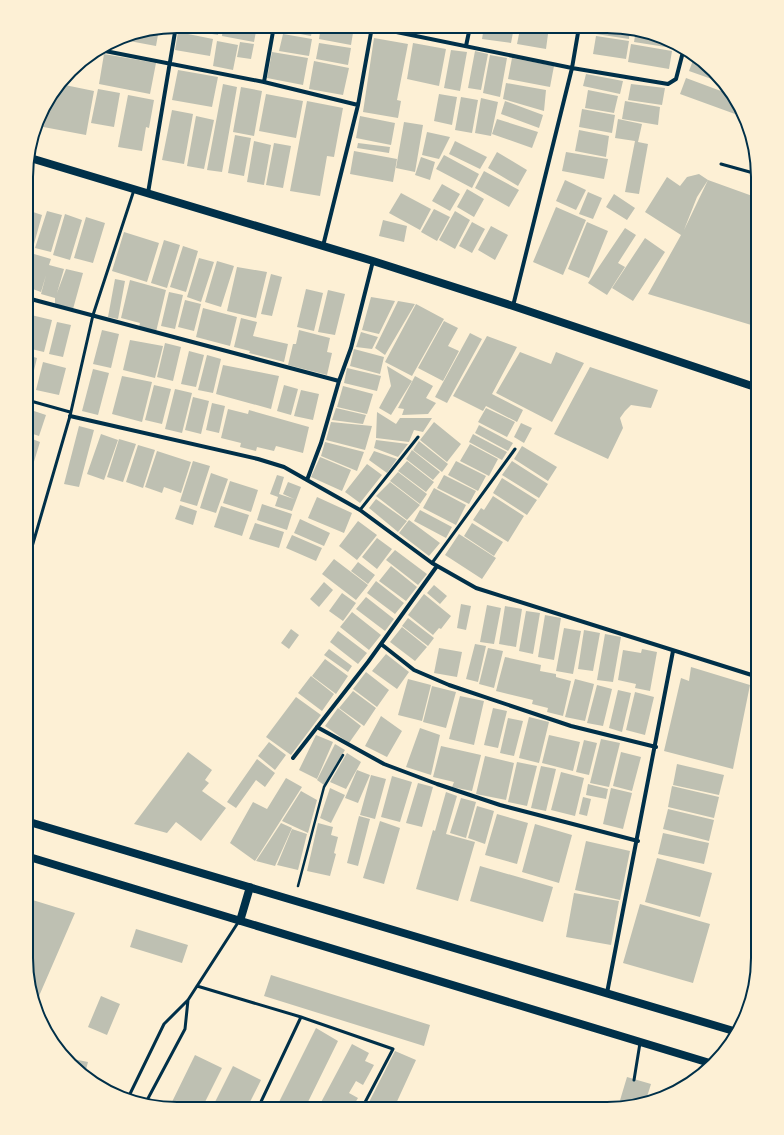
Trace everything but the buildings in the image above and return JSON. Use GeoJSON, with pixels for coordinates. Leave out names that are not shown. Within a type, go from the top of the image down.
{"type":"FeatureCollection","features":[{"type":"Feature","properties":{"kind":"main road"},"geometry":{"type":"LineString","coordinates":[[34,159],[373,261],[751,386]]}},
{"type":"Feature","properties":{"kind":"main road"},"geometry":{"type":"LineString","coordinates":[[33,823],[732,1030]]}},
{"type":"Feature","properties":{"kind":"main road"},"geometry":{"type":"LineString","coordinates":[[33,858],[707,1062]]}},
{"type":"Feature","properties":{"kind":"main road"},"geometry":{"type":"LineString","coordinates":[[240,921],[250,887]]}},
{"type":"Feature","properties":{"kind":"street"},"geometry":{"type":"LineString","coordinates":[[148,194],[175,33]]}},
{"type":"Feature","properties":{"kind":"street"},"geometry":{"type":"LineString","coordinates":[[264,82],[273,33]]}},
{"type":"Feature","properties":{"kind":"street"},"geometry":{"type":"LineString","coordinates":[[323,246],[358,105],[371,33]]}},
{"type":"Feature","properties":{"kind":"street"},"geometry":{"type":"LineString","coordinates":[[402,33],[572,68],[668,84],[676,79],[682,54]]}},
{"type":"Feature","properties":{"kind":"street"},"geometry":{"type":"LineString","coordinates":[[466,46],[469,33]]}},
{"type":"Feature","properties":{"kind":"street"},"geometry":{"type":"LineString","coordinates":[[513,306],[572,68],[578,33]]}},
{"type":"Feature","properties":{"kind":"street"},"geometry":{"type":"LineString","coordinates":[[106,51],[264,82],[358,105]]}},
{"type":"Feature","properties":{"kind":"street"},"geometry":{"type":"LineString","coordinates":[[307,480],[321,443],[339,381],[351,348],[373,261]]}},
{"type":"Feature","properties":{"kind":"street"},"geometry":{"type":"LineString","coordinates":[[33,300],[339,381]]}},
{"type":"Feature","properties":{"kind":"street"},"geometry":{"type":"LineString","coordinates":[[70,414],[258,459],[284,467],[360,510],[432,563],[476,588],[751,675]]}},
{"type":"Feature","properties":{"kind":"street"},"geometry":{"type":"LineString","coordinates":[[293,758],[381,644],[437,566]]}},
{"type":"Feature","properties":{"kind":"street"},"geometry":{"type":"LineString","coordinates":[[381,644],[414,670],[449,685],[571,726],[656,747]]}},
{"type":"Feature","properties":{"kind":"street"},"geometry":{"type":"LineString","coordinates":[[607,993],[638,841],[673,651]]}},
{"type":"Feature","properties":{"kind":"street"},"geometry":{"type":"LineString","coordinates":[[317,727],[384,764],[443,786],[500,805],[638,841]]}},
{"type":"Feature","properties":{"kind":"lane"},"geometry":{"type":"LineString","coordinates":[[721,164],[751,172]]}},
{"type":"Feature","properties":{"kind":"lane"},"geometry":{"type":"LineString","coordinates":[[33,543],[70,414],[93,315],[134,190]]}},
{"type":"Feature","properties":{"kind":"lane"},"geometry":{"type":"LineString","coordinates":[[33,402],[70,414]]}},
{"type":"Feature","properties":{"kind":"lane"},"geometry":{"type":"LineString","coordinates":[[360,510],[418,437]]}},
{"type":"Feature","properties":{"kind":"lane"},"geometry":{"type":"LineString","coordinates":[[432,563],[515,449]]}},
{"type":"Feature","properties":{"kind":"lane"},"geometry":{"type":"LineString","coordinates":[[130,1094],[164,1024],[188,1000],[240,921]]}},
{"type":"Feature","properties":{"kind":"lane"},"geometry":{"type":"LineString","coordinates":[[197,986],[301,1017],[394,1049],[365,1102]]}},
{"type":"Feature","properties":{"kind":"lane"},"geometry":{"type":"LineString","coordinates":[[148,1099],[185,1029],[188,1000]]}},
{"type":"Feature","properties":{"kind":"lane"},"geometry":{"type":"LineString","coordinates":[[261,1102],[301,1017]]}},
{"type":"Feature","properties":{"kind":"lane"},"geometry":{"type":"LineString","coordinates":[[634,1080],[640,1043]]}},
{"type":"Feature","properties":{"kind":"path"},"geometry":{"type":"LineString","coordinates":[[294,900],[324,787],[349,744]]}}]}
